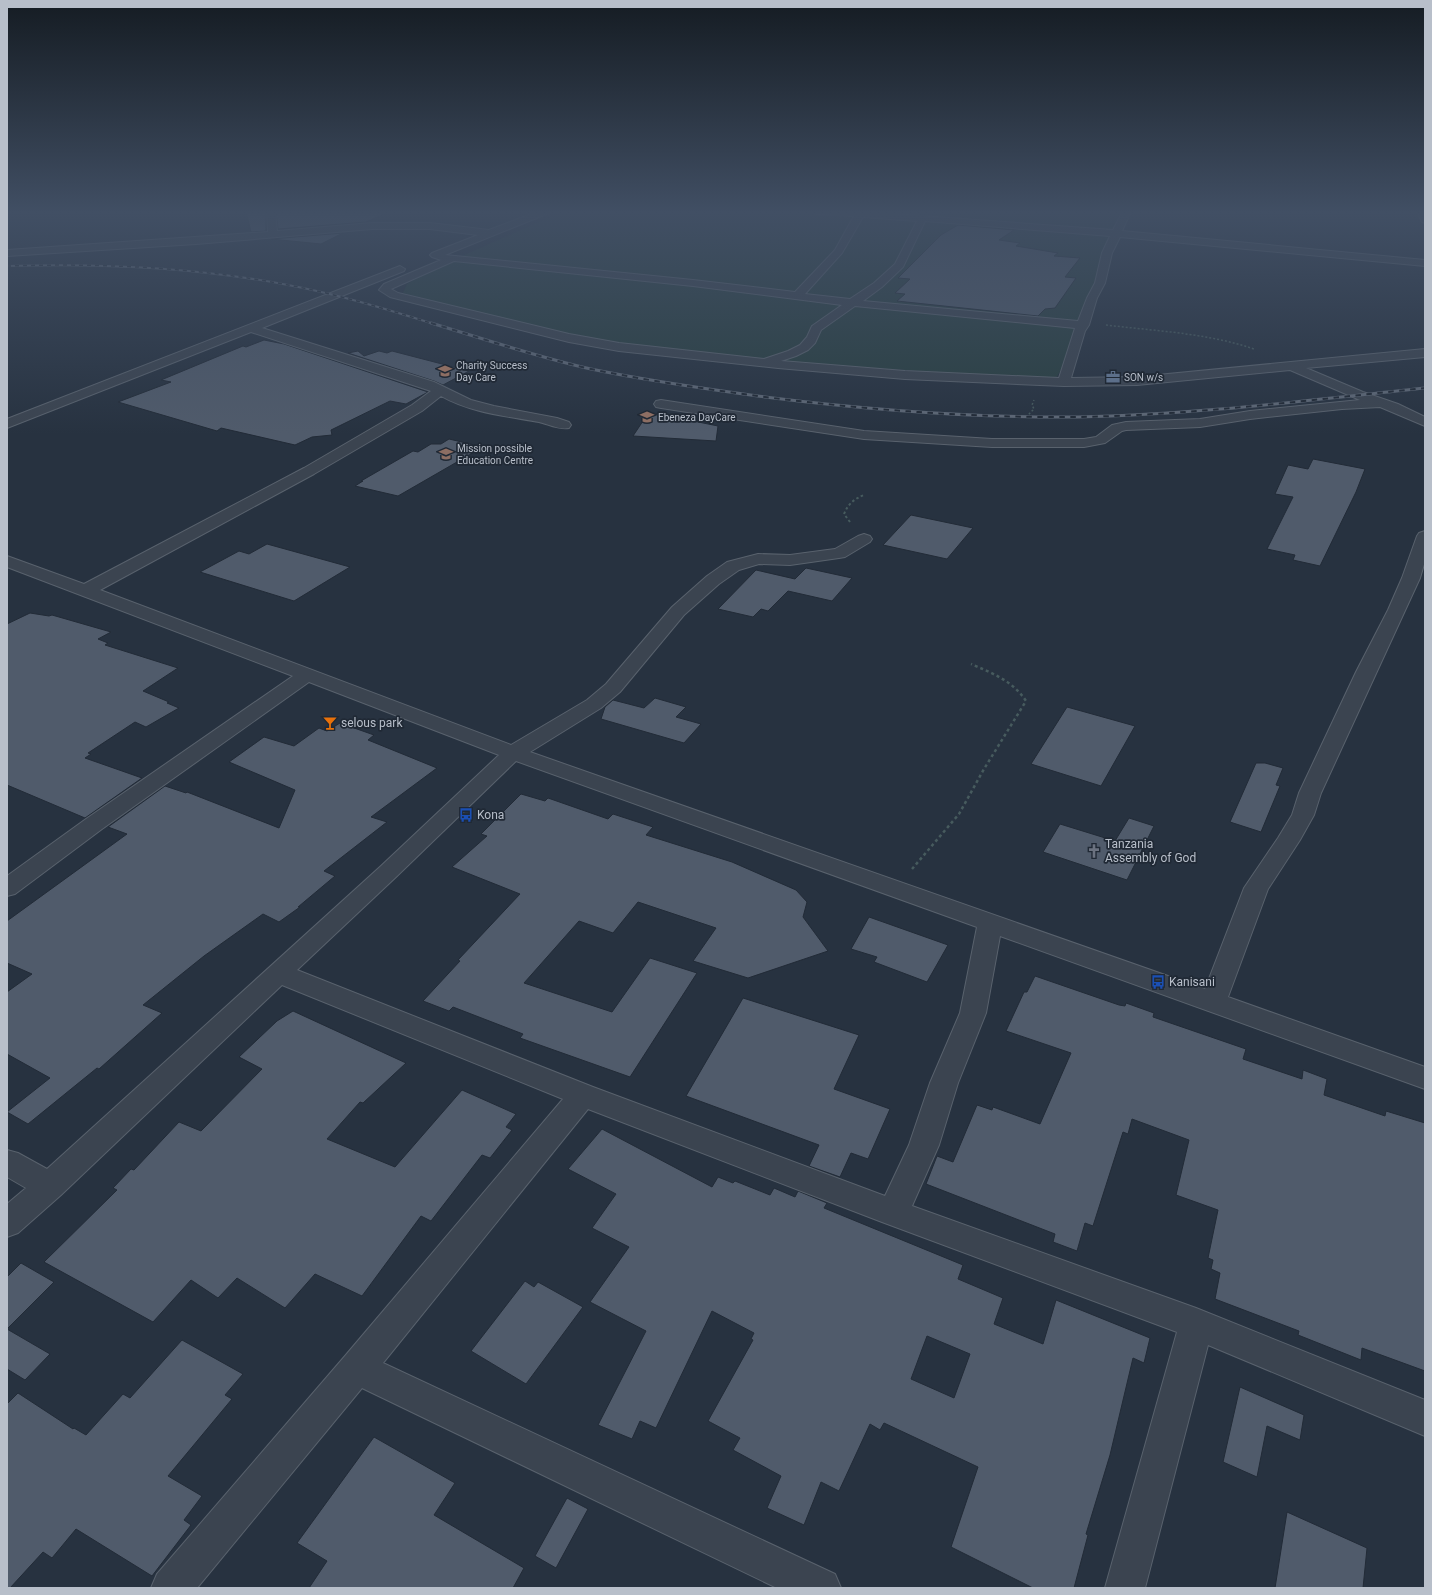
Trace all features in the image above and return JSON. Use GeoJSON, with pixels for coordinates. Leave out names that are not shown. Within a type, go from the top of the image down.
{"type":"FeatureCollection","features":[{"type":"Feature","properties":{"kind":"street"},"geometry":{"type":"LineString","coordinates":[[7,424],[359,285]]}},
{"type":"Feature","properties":{"kind":"street"},"geometry":{"type":"LineString","coordinates":[[389,285],[384,290],[394,295],[583,341],[619,347],[760,363],[905,376],[1064,382],[1137,381],[1425,353]]}},
{"type":"Feature","properties":{"kind":"street"},"geometry":{"type":"LineString","coordinates":[[709,285],[916,310],[1084,322]]}},
{"type":"Feature","properties":{"kind":"street"},"geometry":{"type":"LineString","coordinates":[[798,295],[807,285]]}},
{"type":"Feature","properties":{"kind":"street"},"geometry":{"type":"LineString","coordinates":[[760,363],[806,348],[813,339],[816,328],[877,285]]}},
{"type":"Feature","properties":{"kind":"street"},"geometry":{"type":"LineString","coordinates":[[1064,382],[1079,331],[1099,285]]}},
{"type":"Feature","properties":{"kind":"street"},"geometry":{"type":"LineString","coordinates":[[251,328],[429,385],[454,398],[477,405],[552,421],[564,425]]}},
{"type":"Feature","properties":{"kind":"street"},"geometry":{"type":"LineString","coordinates":[[1293,367],[1425,422]]}},
{"type":"Feature","properties":{"kind":"street"},"geometry":{"type":"LineString","coordinates":[[87,590],[309,471],[418,408],[440,390]]}},
{"type":"Feature","properties":{"kind":"street"},"geometry":{"type":"LineString","coordinates":[[661,404],[882,437],[1032,444],[1084,443],[1100,440],[1117,428],[1126,426],[1200,423],[1250,415],[1342,405],[1381,403]]}},
{"type":"Feature","properties":{"kind":"street"},"geometry":{"type":"LineString","coordinates":[[418,408],[446,404],[477,405]]}},
{"type":"Feature","properties":{"kind":"street"},"geometry":{"type":"LineString","coordinates":[[1213,1002],[1256,888],[1289,840],[1303,815],[1310,793],[1411,578],[1425,536]]}},
{"type":"Feature","properties":{"kind":"street"},"geometry":{"type":"LineString","coordinates":[[7,1223],[50,1186],[389,871],[513,753],[594,704],[613,688],[678,611],[713,580],[733,566],[758,559],[790,560],[839,553],[864,539]]}},
{"type":"Feature","properties":{"kind":"street"},"geometry":{"type":"LineString","coordinates":[[7,561],[87,590],[513,753],[1425,1078]]}},
{"type":"Feature","properties":{"kind":"street"},"geometry":{"type":"LineString","coordinates":[[7,888],[94,824],[307,675]]}},
{"type":"Feature","properties":{"kind":"street"},"geometry":{"type":"LineString","coordinates":[[893,1213],[924,1145],[944,1083],[973,1013],[990,922]]}},
{"type":"Feature","properties":{"kind":"street"},"geometry":{"type":"LineString","coordinates":[[278,973],[583,1095],[893,1213],[1196,1324],[1425,1418]]}},
{"type":"Feature","properties":{"kind":"street"},"geometry":{"type":"LineString","coordinates":[[171,1588],[357,1368],[583,1095]]}},
{"type":"Feature","properties":{"kind":"street"},"geometry":{"type":"LineString","coordinates":[[7,1162],[50,1186]]}},
{"type":"Feature","properties":{"kind":"street"},"geometry":{"type":"LineString","coordinates":[[1125,1588],[1196,1324]]}},
{"type":"Feature","properties":{"kind":"street"},"geometry":{"type":"LineString","coordinates":[[357,1368],[590,1480],[821,1588]]}},
{"type":"Feature","properties":{"kind":"path"},"geometry":{"type":"LineString","coordinates":[[1084,322],[1223,340],[1250,347],[1293,367]]}},
{"type":"Feature","properties":{"kind":"path"},"geometry":{"type":"LineString","coordinates":[[864,495],[853,500],[846,507],[844,514],[864,539]]}},
{"type":"Feature","properties":{"kind":"path"},"geometry":{"type":"LineString","coordinates":[[897,889],[959,814],[984,769],[1026,701],[1022,693],[1004,680],[971,664]]}},
{"type":"Feature","properties":{"kind":"green space"},"geometry":{"type":"Polygon","coordinates":[[[406,285],[1096,285],[1071,352],[1055,380],[814,364],[626,345],[550,331],[403,293],[406,285]]]}},
{"type":"Feature","properties":{"kind":"building"},"geometry":{"type":"Polygon","coordinates":[[[903,285],[1071,285],[1055,308],[1045,309],[1038,316],[897,301],[905,294],[895,293],[903,285]]]}},
{"type":"Feature","properties":{"kind":"building"},"geometry":{"type":"Polygon","coordinates":[[[264,340],[284,344],[428,392],[406,404],[390,401],[331,430],[332,435],[312,437],[295,445],[221,428],[217,431],[118,402],[171,382],[161,380],[243,346],[246,347],[264,340]]]}},
{"type":"Feature","properties":{"kind":"building"},"geometry":{"type":"Polygon","coordinates":[[[358,351],[364,356],[379,351],[387,353],[392,351],[469,371],[443,385],[348,353],[358,351]]]}},
{"type":"Feature","properties":{"kind":"building"},"geometry":{"type":"Polygon","coordinates":[[[649,412],[718,426],[716,441],[633,436],[649,412]]]}},
{"type":"Feature","properties":{"kind":"building"},"geometry":{"type":"Polygon","coordinates":[[[449,439],[483,447],[398,496],[355,486],[413,451],[418,452],[431,444],[441,444],[449,439]]]}},
{"type":"Feature","properties":{"kind":"building"},"geometry":{"type":"Polygon","coordinates":[[[1313,459],[1365,469],[1356,492],[1320,566],[1293,560],[1295,555],[1267,549],[1293,497],[1275,494],[1288,465],[1308,469],[1313,459]]]}},
{"type":"Feature","properties":{"kind":"building"},"geometry":{"type":"Polygon","coordinates":[[[911,515],[973,528],[947,559],[883,545],[911,515]]]}},
{"type":"Feature","properties":{"kind":"building"},"geometry":{"type":"Polygon","coordinates":[[[267,544],[350,567],[294,601],[200,572],[239,551],[249,554],[267,544]]]}},
{"type":"Feature","properties":{"kind":"building"},"geometry":{"type":"Polygon","coordinates":[[[806,568],[852,578],[832,601],[788,591],[768,611],[761,609],[753,617],[718,609],[756,570],[795,579],[806,568]]]}},
{"type":"Feature","properties":{"kind":"building"},"geometry":{"type":"Polygon","coordinates":[[[30,613],[49,616],[52,615],[111,632],[98,639],[108,643],[105,645],[178,668],[143,691],[179,708],[146,727],[135,722],[88,753],[91,754],[85,758],[142,778],[85,818],[7,785],[7,624],[30,613]]]}},
{"type":"Feature","properties":{"kind":"building"},"geometry":{"type":"Polygon","coordinates":[[[655,698],[686,707],[676,717],[701,724],[684,743],[601,719],[605,707],[613,700],[644,708],[655,698]]]}},
{"type":"Feature","properties":{"kind":"building"},"geometry":{"type":"Polygon","coordinates":[[[1067,707],[1135,726],[1101,786],[1031,764],[1067,707]]]}},
{"type":"Feature","properties":{"kind":"building"},"geometry":{"type":"Polygon","coordinates":[[[340,723],[374,735],[368,740],[437,768],[371,817],[387,822],[324,871],[335,876],[298,907],[300,907],[279,922],[263,914],[204,956],[143,1005],[162,1013],[99,1069],[97,1068],[28,1124],[7,1112],[50,1078],[7,1054],[7,992],[32,974],[7,963],[7,921],[127,834],[108,827],[165,786],[186,793],[187,792],[279,828],[295,790],[229,762],[264,737],[294,746],[319,728],[327,731],[340,723]]]}},
{"type":"Feature","properties":{"kind":"building"},"geometry":{"type":"Polygon","coordinates":[[[1256,763],[1265,763],[1283,768],[1276,785],[1280,786],[1261,832],[1230,822],[1256,763]]]}},
{"type":"Feature","properties":{"kind":"building"},"geometry":{"type":"Polygon","coordinates":[[[521,794],[545,801],[548,798],[608,819],[613,814],[653,827],[646,835],[732,862],[796,890],[807,902],[803,917],[828,951],[748,978],[693,961],[716,928],[638,902],[613,933],[579,921],[524,983],[612,1012],[650,958],[697,973],[630,1077],[520,1038],[523,1034],[453,1007],[449,1011],[423,1001],[460,961],[458,960],[520,894],[452,867],[487,836],[481,834],[521,794]]]}},
{"type":"Feature","properties":{"kind":"building"},"geometry":{"type":"Polygon","coordinates":[[[1129,818],[1154,826],[1127,880],[1043,852],[1060,824],[1115,841],[1129,818]]]}},
{"type":"Feature","properties":{"kind":"building"},"geometry":{"type":"Polygon","coordinates":[[[869,917],[948,945],[927,982],[874,962],[877,957],[851,949],[869,917]]]}},
{"type":"Feature","properties":{"kind":"building"},"geometry":{"type":"Polygon","coordinates":[[[1035,976],[1119,1005],[1125,1006],[1126,1003],[1154,1013],[1153,1017],[1246,1049],[1243,1059],[1302,1079],[1303,1070],[1327,1079],[1324,1095],[1385,1116],[1386,1111],[1425,1123],[1425,1371],[1362,1348],[1361,1360],[1298,1335],[1299,1331],[1215,1299],[1220,1273],[1211,1269],[1213,1260],[1208,1258],[1218,1210],[1176,1195],[1189,1140],[1132,1119],[1128,1134],[1123,1132],[1093,1226],[1085,1223],[1077,1251],[1053,1242],[1055,1234],[926,1184],[937,1156],[953,1162],[977,1105],[992,1110],[993,1107],[1040,1124],[1071,1053],[1006,1031],[1024,992],[1027,992],[1035,976]]]}},
{"type":"Feature","properties":{"kind":"building"},"geometry":{"type":"Polygon","coordinates":[[[743,998],[859,1035],[834,1089],[890,1109],[868,1159],[851,1153],[840,1177],[809,1166],[819,1145],[686,1096],[743,998]]]}},
{"type":"Feature","properties":{"kind":"building"},"geometry":{"type":"Polygon","coordinates":[[[293,1011],[406,1063],[363,1103],[360,1102],[327,1139],[395,1167],[462,1090],[516,1114],[506,1127],[512,1130],[490,1158],[482,1155],[431,1221],[421,1216],[362,1296],[315,1274],[285,1308],[237,1278],[218,1298],[191,1280],[153,1322],[44,1262],[117,1190],[113,1188],[131,1169],[134,1170],[179,1122],[201,1131],[262,1069],[239,1057],[277,1021],[293,1011]]]}},
{"type":"Feature","properties":{"kind":"building"},"geometry":{"type":"Polygon","coordinates":[[[602,1129],[712,1187],[718,1177],[733,1183],[735,1181],[770,1195],[774,1188],[795,1197],[798,1191],[827,1203],[824,1208],[963,1265],[958,1279],[1003,1298],[994,1324],[1043,1344],[1056,1300],[1150,1338],[1144,1363],[1133,1358],[1110,1455],[1086,1534],[1088,1535],[1074,1588],[1033,1588],[951,1547],[978,1467],[884,1423],[880,1430],[870,1424],[839,1491],[821,1482],[804,1525],[767,1508],[781,1476],[733,1450],[740,1438],[708,1421],[753,1340],[751,1339],[754,1333],[712,1311],[656,1428],[640,1421],[632,1439],[598,1425],[646,1331],[590,1302],[629,1247],[592,1228],[616,1194],[568,1169],[602,1129]],[[927,1336],[911,1379],[954,1398],[970,1354],[927,1336]]]}},
{"type":"Feature","properties":{"kind":"building"},"geometry":{"type":"Polygon","coordinates":[[[21,1263],[54,1282],[7,1329],[7,1277],[21,1263]]]}},
{"type":"Feature","properties":{"kind":"building"},"geometry":{"type":"Polygon","coordinates":[[[525,1281],[534,1287],[538,1282],[583,1307],[526,1384],[471,1351],[525,1281]]]}},
{"type":"Feature","properties":{"kind":"building"},"geometry":{"type":"Polygon","coordinates":[[[7,1329],[50,1354],[25,1380],[7,1369],[7,1329]]]}},
{"type":"Feature","properties":{"kind":"building"},"geometry":{"type":"Polygon","coordinates":[[[182,1340],[243,1374],[225,1395],[232,1399],[168,1476],[202,1496],[184,1520],[191,1525],[152,1576],[76,1529],[52,1558],[43,1552],[10,1588],[7,1588],[7,1404],[18,1393],[73,1429],[74,1428],[86,1435],[123,1394],[130,1398],[182,1340]]]}},
{"type":"Feature","properties":{"kind":"building"},"geometry":{"type":"Polygon","coordinates":[[[1240,1387],[1304,1415],[1300,1440],[1267,1426],[1257,1477],[1223,1462],[1240,1387]]]}},
{"type":"Feature","properties":{"kind":"building"},"geometry":{"type":"Polygon","coordinates":[[[374,1437],[455,1483],[434,1515],[524,1568],[513,1588],[309,1588],[327,1561],[297,1543],[374,1437]]]}},
{"type":"Feature","properties":{"kind":"building"},"geometry":{"type":"Polygon","coordinates":[[[567,1498],[588,1509],[556,1568],[535,1556],[567,1498]]]}},
{"type":"Feature","properties":{"kind":"building"},"geometry":{"type":"Polygon","coordinates":[[[1287,1512],[1367,1548],[1363,1588],[1275,1588],[1287,1512]]]}},
{"type":"Feature","properties":{"kind":"railway"},"geometry":{"type":"LineString","coordinates":[[290,285],[343,297],[434,324]]}},
{"type":"Feature","properties":{"kind":"railway"},"geometry":{"type":"LineString","coordinates":[[431,323],[551,359],[591,369],[634,377],[765,397],[843,406],[960,415],[1039,417],[1121,416],[1252,406],[1425,388]]}},
{"type":"Feature","properties":{"kind":"place","name":"Charity Success Day Care"},"geometry":{"type":"Point","coordinates":[445,371]}},
{"type":"Feature","properties":{"kind":"place","name":"SON w/s"},"geometry":{"type":"Point","coordinates":[1113,377]}},
{"type":"Feature","properties":{"kind":"place","name":"Ebeneza DayCare"},"geometry":{"type":"Point","coordinates":[647,417]}},
{"type":"Feature","properties":{"kind":"place","name":"Mission possible Education Centre"},"geometry":{"type":"Point","coordinates":[446,454]}},
{"type":"Feature","properties":{"kind":"place","name":"selous park"},"geometry":{"type":"Point","coordinates":[330,723]}},
{"type":"Feature","properties":{"kind":"place","name":"Kona"},"geometry":{"type":"Point","coordinates":[466,815]}},
{"type":"Feature","properties":{"kind":"place","name":"Tanzania Assembly of God"},"geometry":{"type":"Point","coordinates":[1094,851]}},
{"type":"Feature","properties":{"kind":"place","name":"Kanisani"},"geometry":{"type":"Point","coordinates":[1158,982]}}]}
